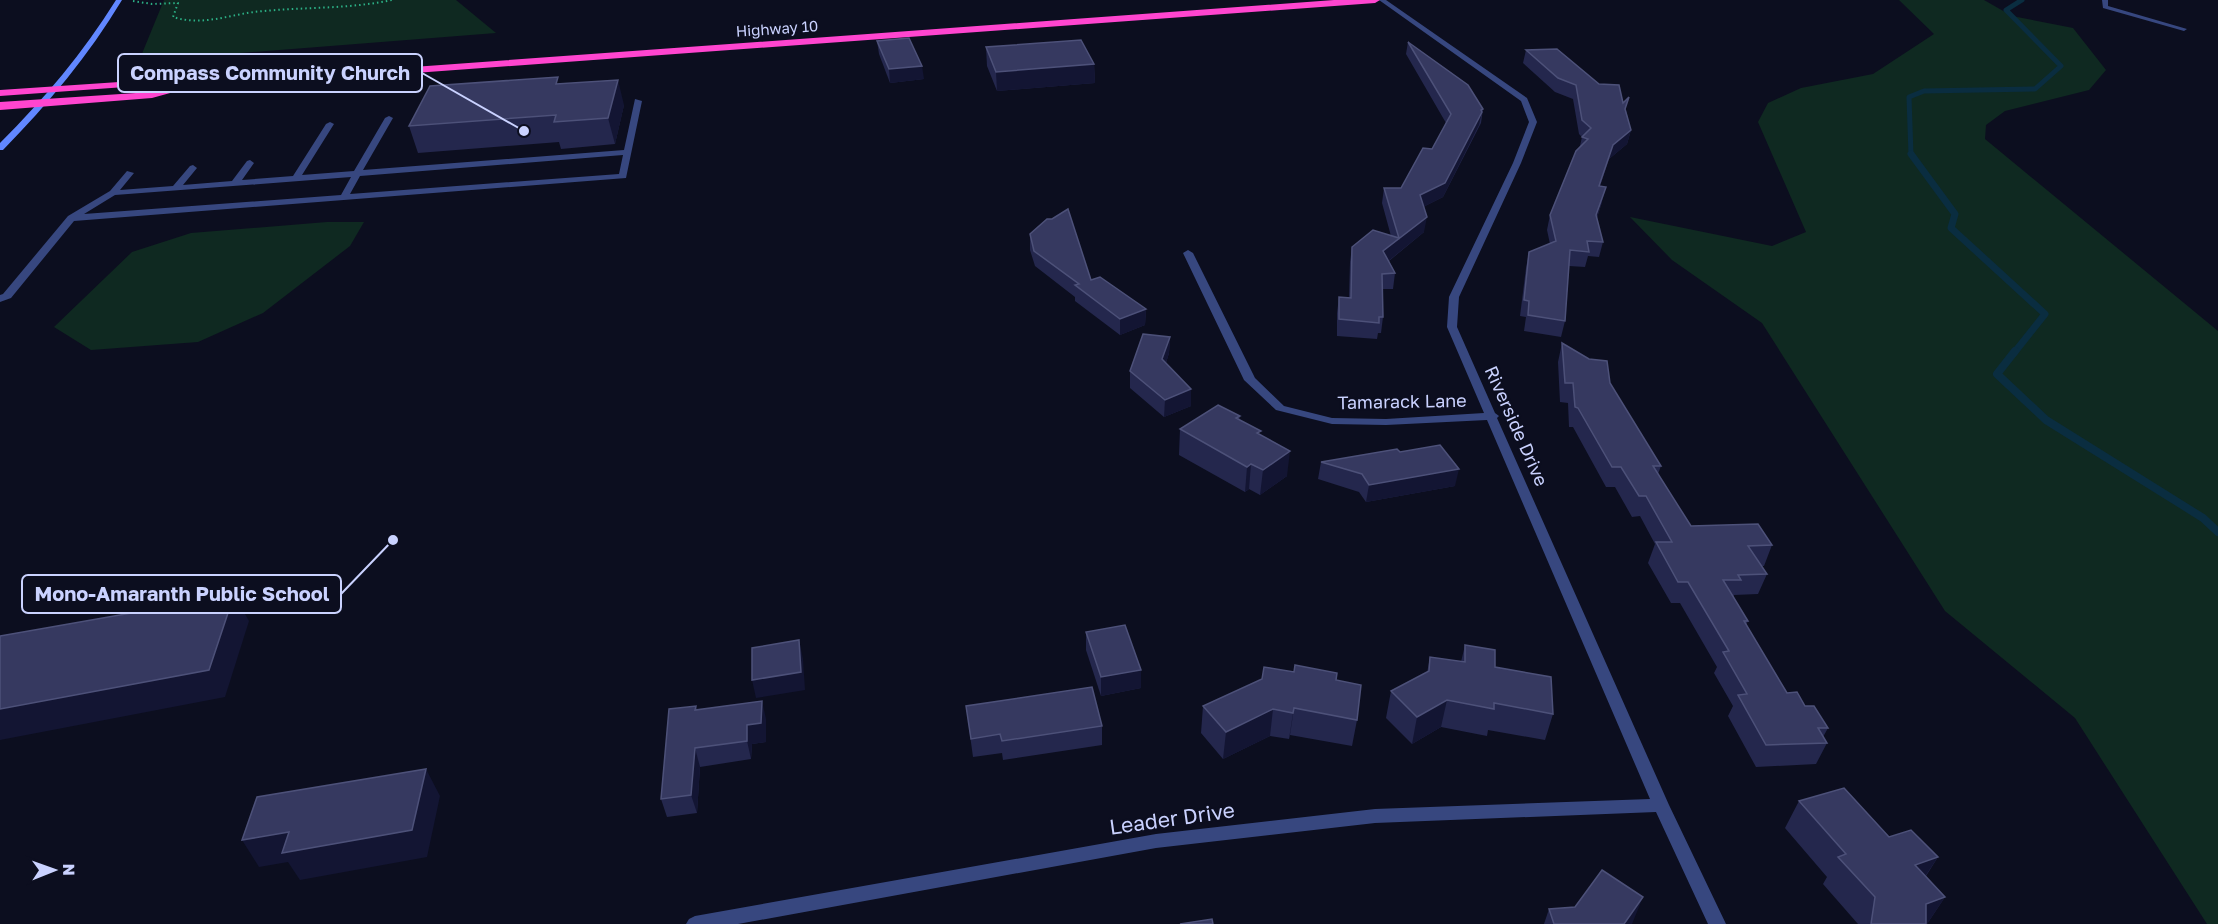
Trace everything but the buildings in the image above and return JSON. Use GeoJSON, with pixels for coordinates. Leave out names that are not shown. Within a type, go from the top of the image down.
{"type":"FeatureCollection","features":[{"type":"Feature","properties":{"kind":"highway","name":"Highway 10"},"geometry":{"type":"LineString","coordinates":[[0,106],[152,95],[180,87],[1375,0]]}},
{"type":"Feature","properties":{"kind":"highway","name":"Highway 10"},"geometry":{"type":"LineString","coordinates":[[0,93],[162,82],[180,87]]}},
{"type":"Feature","properties":{"kind":"main road"},"geometry":{"type":"LineString","coordinates":[[0,148],[43,104],[86,50],[118,2]]}},
{"type":"Feature","properties":{"kind":"street","name":"Riverside Drive"},"geometry":{"type":"LineString","coordinates":[[1382,0],[1524,100],[1533,122],[1517,163],[1454,297],[1452,327],[1493,416],[1661,805],[1717,924]]}},
{"type":"Feature","properties":{"kind":"street"},"geometry":{"type":"LineString","coordinates":[[2105,0],[2104,7],[2184,29]]}},
{"type":"Feature","properties":{"kind":"street"},"geometry":{"type":"LineString","coordinates":[[113,193],[358,173],[453,177],[623,176],[638,101]]}},
{"type":"Feature","properties":{"kind":"street"},"geometry":{"type":"LineString","coordinates":[[344,197],[389,118]]}},
{"type":"Feature","properties":{"kind":"street"},"geometry":{"type":"LineString","coordinates":[[296,178],[330,124]]}},
{"type":"Feature","properties":{"kind":"street"},"geometry":{"type":"LineString","coordinates":[[71,218],[344,197],[453,177],[628,152]]}},
{"type":"Feature","properties":{"kind":"street"},"geometry":{"type":"LineString","coordinates":[[236,183],[250,163]]}},
{"type":"Feature","properties":{"kind":"street"},"geometry":{"type":"LineString","coordinates":[[176,188],[193,168]]}},
{"type":"Feature","properties":{"kind":"street"},"geometry":{"type":"LineString","coordinates":[[0,299],[8,296],[71,218],[113,193],[130,173]]}},
{"type":"Feature","properties":{"kind":"street","name":"Tamarack Lane"},"geometry":{"type":"LineString","coordinates":[[1188,253],[1250,380],[1280,408],[1332,421],[1386,422],[1493,416]]}},
{"type":"Feature","properties":{"kind":"street","name":"Leader Drive"},"geometry":{"type":"LineString","coordinates":[[695,924],[1156,841],[1375,816],[1661,805]]}},
{"type":"Feature","properties":{"kind":"path"},"geometry":{"type":"LineString","coordinates":[[118,2],[178,3],[173,17],[186,23],[206,22],[258,11],[345,8],[392,0]]}},
{"type":"Feature","properties":{"kind":"green space"},"geometry":{"type":"Polygon","coordinates":[[[164,0],[456,0],[496,33],[139,61],[164,0]]]}},
{"type":"Feature","properties":{"kind":"green space"},"geometry":{"type":"Polygon","coordinates":[[[1899,0],[1984,0],[2012,16],[2073,28],[2106,70],[2089,90],[2005,111],[1986,125],[1985,139],[2218,331],[2218,924],[2207,924],[2075,718],[1945,611],[1762,323],[1672,260],[1630,217],[1772,246],[1806,232],[1758,122],[1768,103],[1801,88],[1873,74],[1934,34],[1899,0]]]}},
{"type":"Feature","properties":{"kind":"green space"},"geometry":{"type":"Polygon","coordinates":[[[327,222],[364,222],[350,246],[263,313],[198,342],[91,350],[54,327],[132,252],[191,233],[327,222]]]}},
{"type":"Feature","properties":{"kind":"waterway"},"geometry":{"type":"LineString","coordinates":[[1911,155],[1909,97],[1924,91],[2035,89],[2061,66],[2006,10],[2022,0]]}},
{"type":"Feature","properties":{"kind":"waterway"},"geometry":{"type":"LineString","coordinates":[[1911,154],[1955,214],[1951,228],[2045,314],[2014,353]]}},
{"type":"Feature","properties":{"kind":"waterway"},"geometry":{"type":"LineString","coordinates":[[2015,351],[1997,374],[2046,420],[2203,518],[2218,532]]}},
{"type":"Feature","properties":{"kind":"place","name":"Compass Community Church"},"geometry":{"type":"Point","coordinates":[524,131]}},
{"type":"Feature","properties":{"kind":"place","name":"Mono-Amaranth Public School"},"geometry":{"type":"Point","coordinates":[393,540]}}]}
